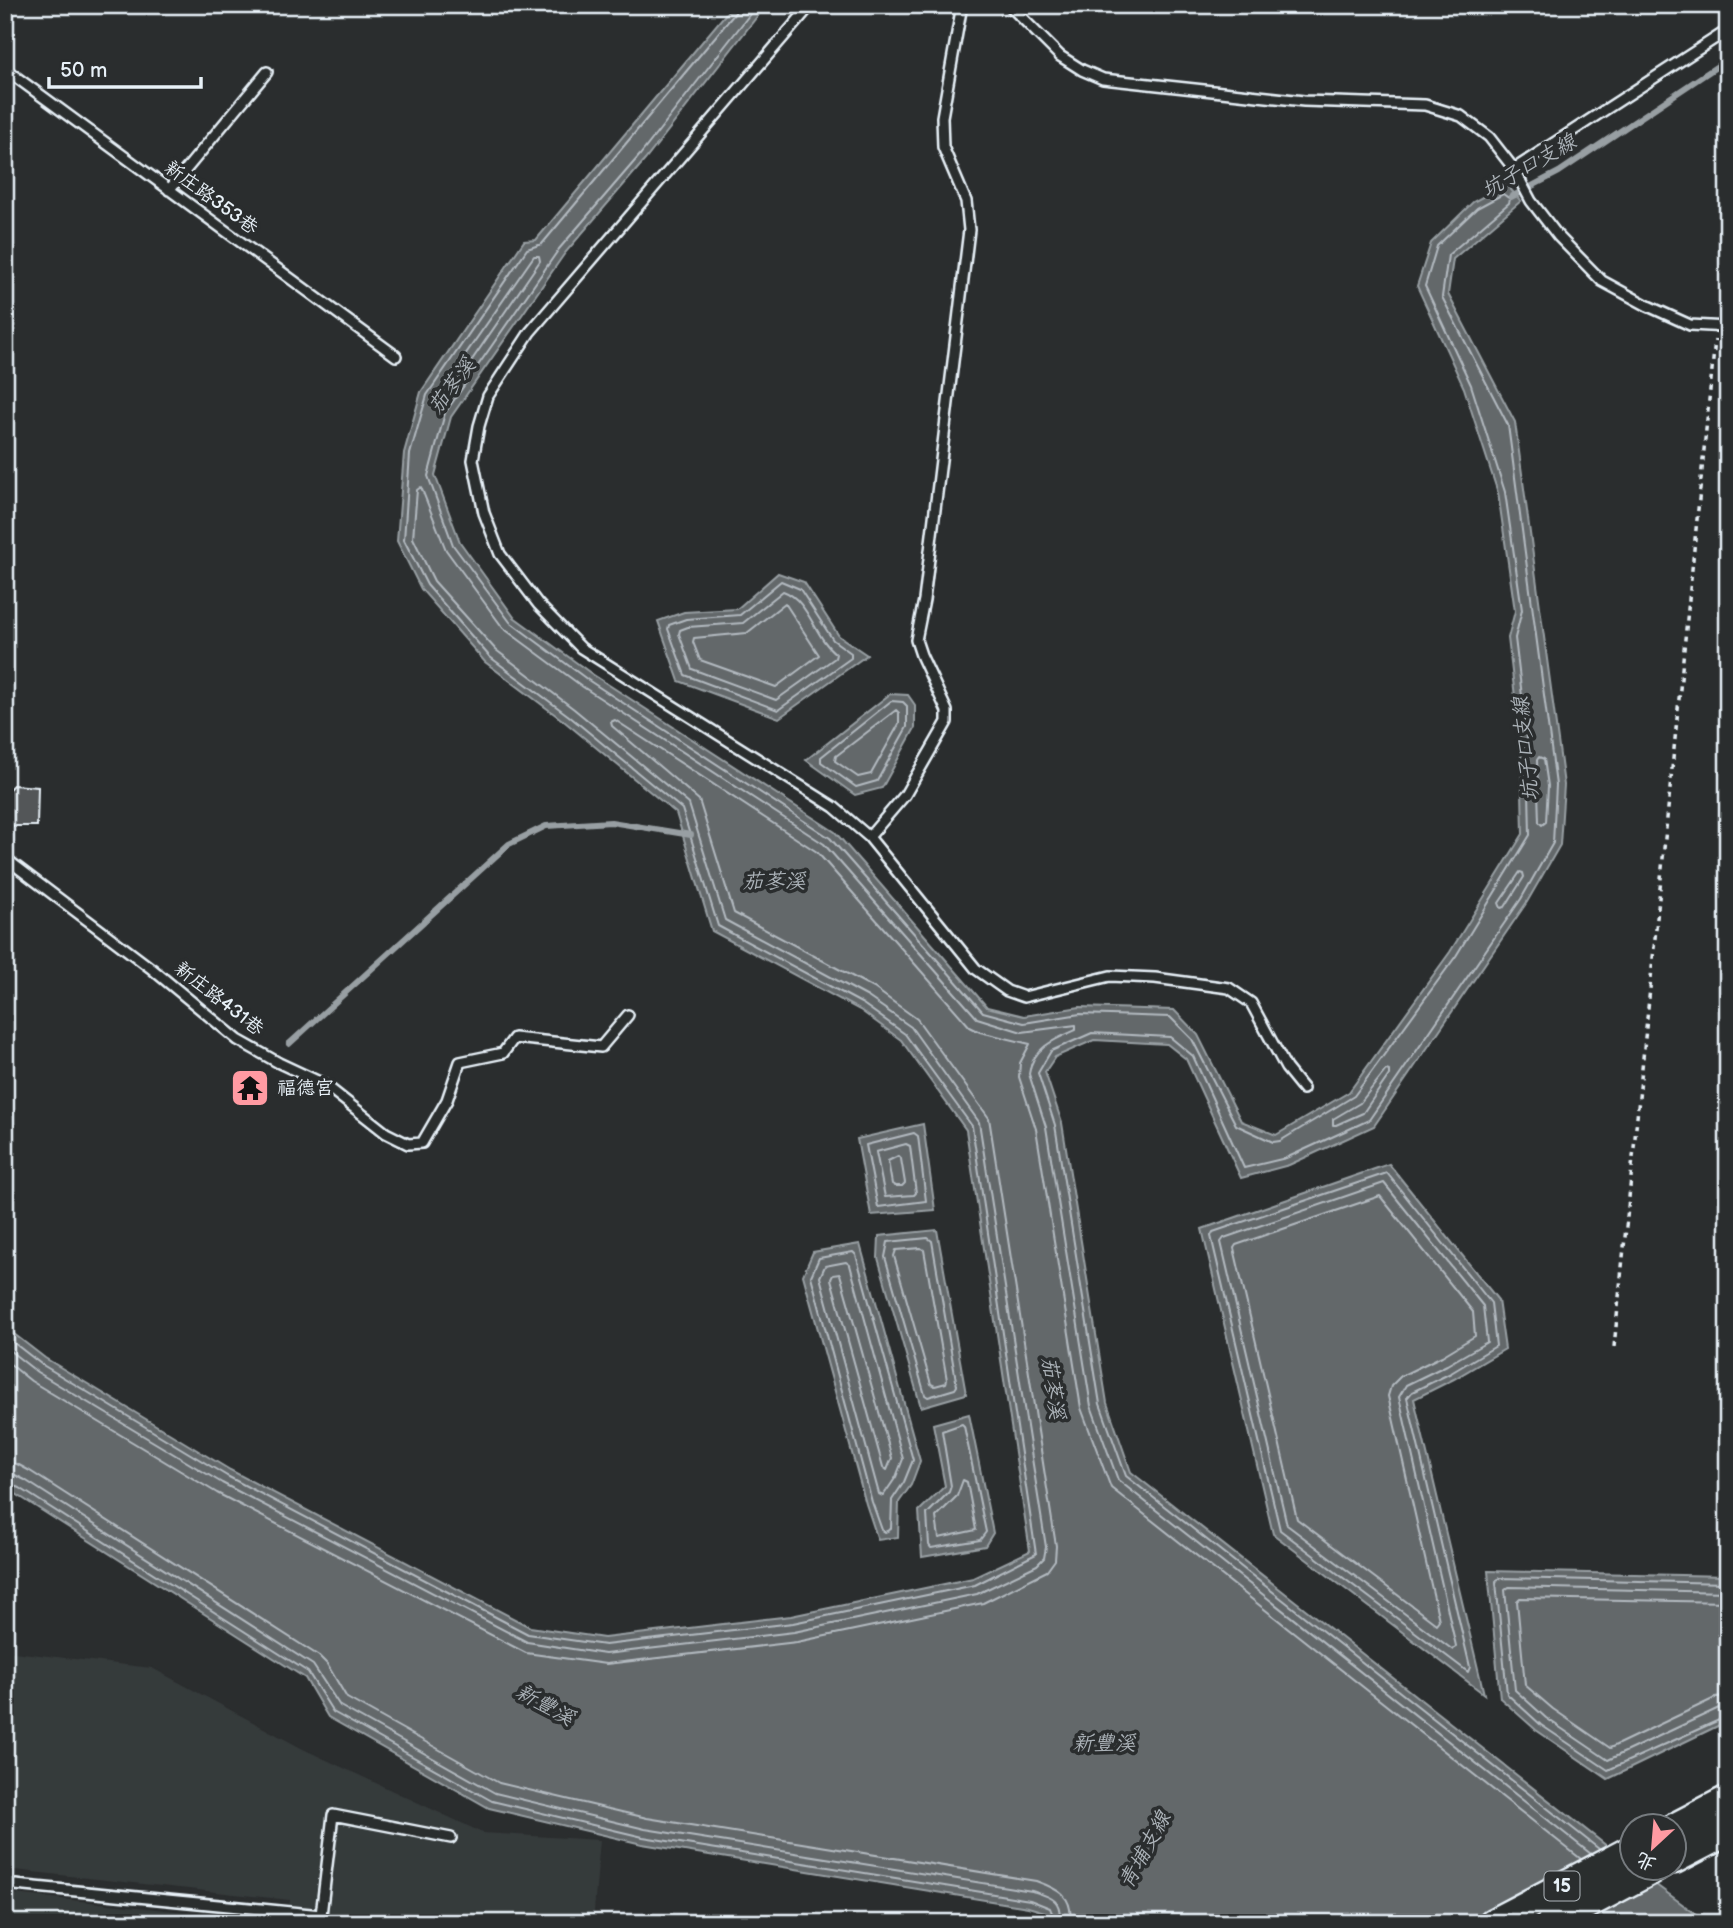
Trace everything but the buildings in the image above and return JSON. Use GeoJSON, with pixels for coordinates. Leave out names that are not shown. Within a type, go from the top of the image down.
{"type":"FeatureCollection","features":[{"type":"Feature","properties":{"kind":"main road"},"geometry":{"type":"LineString","coordinates":[[1688,1820],[1728,1800]]}},
{"type":"Feature","properties":{"kind":"main road"},"geometry":{"type":"LineString","coordinates":[[1688,1852],[1728,1831]]}},
{"type":"Feature","properties":{"kind":"main road","name":"15"},"geometry":{"type":"LineString","coordinates":[[1493,1923],[1618,1857]]}},
{"type":"Feature","properties":{"kind":"main road","name":"15"},"geometry":{"type":"LineString","coordinates":[[1551,1923],[1629,1882]]}},
{"type":"Feature","properties":{"kind":"lane"},"geometry":{"type":"LineString","coordinates":[[810,5],[530,332],[488,396],[473,460],[484,513],[500,554],[538,604],[581,648],[800,783],[869,837],[976,969],[1007,991],[1024,996],[1110,976],[1156,978],[1229,988],[1251,1003],[1286,1068],[1303,1089]]}},
{"type":"Feature","properties":{"kind":"lane"},"geometry":{"type":"LineString","coordinates":[[869,837],[905,795],[947,722],[947,712],[916,640],[924,600],[969,230],[966,201],[943,147],[942,117],[962,5]]}},
{"type":"Feature","properties":{"kind":"lane"},"geometry":{"type":"LineString","coordinates":[[1009,5],[1060,56],[1102,79],[1304,101],[1425,105],[1461,117],[1489,136],[1514,169],[1531,201],[1558,236],[1602,281],[1690,325],[1728,327]]}},
{"type":"Feature","properties":{"kind":"lane"},"geometry":{"type":"LineString","coordinates":[[1514,169],[1728,30]]}},
{"type":"Feature","properties":{"kind":"lane","name":"新庄路353巷"},"geometry":{"type":"LineString","coordinates":[[5,69],[396,356]]}},
{"type":"Feature","properties":{"kind":"lane"},"geometry":{"type":"LineString","coordinates":[[169,190],[267,72]]}},
{"type":"Feature","properties":{"kind":"lane","name":"新庄路431巷"},"geometry":{"type":"LineString","coordinates":[[5,858],[152,970],[238,1040],[324,1084],[386,1133],[408,1144],[422,1143],[447,1100],[460,1062],[503,1052],[514,1038],[601,1047],[628,1015]]}},
{"type":"Feature","properties":{"kind":"lane"},"geometry":{"type":"LineString","coordinates":[[5,1884],[321,1915],[333,1815],[451,1838]]}},
{"type":"Feature","properties":{"kind":"path"},"geometry":{"type":"LineString","coordinates":[[1614,1347],[1716,327]]}},
{"type":"Feature","properties":{"kind":"shaded area"},"geometry":{"type":"Polygon","coordinates":[[[5,1651],[152,1668],[303,1749],[483,1833],[600,1840],[593,1923],[287,1923],[290,1900],[5,1869],[5,1651]]]}},
{"type":"Feature","properties":{"kind":"shaded area"},"geometry":{"type":"Polygon","coordinates":[[[5,1893],[287,1923],[5,1923],[5,1893]]]}},
{"type":"Feature","properties":{"kind":"water","name":"新豐溪"},"geometry":{"type":"Polygon","coordinates":[[[733,5],[766,5],[645,160],[565,253],[451,417],[435,475],[460,542],[514,617],[592,674],[835,832],[987,1007],[1024,1016],[1080,1007],[1174,1010],[1198,1035],[1241,1121],[1276,1135],[1349,1092],[1450,952],[1523,834],[1521,747],[1508,638],[1515,611],[1498,493],[1464,388],[1417,286],[1431,243],[1473,202],[1506,184],[1521,201],[1453,259],[1448,294],[1515,422],[1564,785],[1560,845],[1527,902],[1374,1126],[1289,1165],[1241,1178],[1186,1059],[1167,1044],[1094,1040],[1055,1057],[1045,1072],[1062,1123],[1107,1403],[1131,1472],[1618,1855],[1618,1882],[1653,1882],[1708,1923],[1044,1923],[1045,1912],[1028,1907],[642,1844],[489,1808],[328,1717],[305,1678],[5,1487],[5,1327],[45,1358],[230,1470],[530,1627],[604,1638],[791,1616],[973,1578],[1030,1551],[966,1130],[901,1040],[860,1010],[712,931],[676,813],[565,722],[485,662],[421,589],[397,541],[404,453],[421,392],[524,241],[536,240],[733,5]]]}},
{"type":"Feature","properties":{"kind":"water"},"geometry":{"type":"Polygon","coordinates":[[[778,573],[804,582],[839,636],[867,655],[779,718],[679,681],[658,621],[684,612],[737,609],[778,573]]]}},
{"type":"Feature","properties":{"kind":"water"},"geometry":{"type":"Polygon","coordinates":[[[890,694],[908,695],[915,705],[915,728],[882,788],[855,795],[806,760],[890,694]]]}},
{"type":"Feature","properties":{"kind":"water"},"geometry":{"type":"Polygon","coordinates":[[[923,1124],[935,1210],[871,1215],[857,1139],[923,1124]]]}},
{"type":"Feature","properties":{"kind":"water"},"geometry":{"type":"Polygon","coordinates":[[[1389,1164],[1498,1300],[1505,1349],[1414,1399],[1484,1694],[1273,1534],[1202,1229],[1389,1164]]]}},
{"type":"Feature","properties":{"kind":"water"},"geometry":{"type":"Polygon","coordinates":[[[937,1230],[966,1394],[921,1407],[878,1258],[879,1236],[937,1230]]]}},
{"type":"Feature","properties":{"kind":"water"},"geometry":{"type":"Polygon","coordinates":[[[860,1244],[920,1461],[911,1485],[899,1502],[898,1537],[878,1540],[803,1275],[813,1252],[860,1244]]]}},
{"type":"Feature","properties":{"kind":"water"},"geometry":{"type":"Polygon","coordinates":[[[969,1414],[993,1533],[985,1546],[922,1557],[919,1511],[945,1486],[933,1424],[969,1414]]]}},
{"type":"Feature","properties":{"kind":"water"},"geometry":{"type":"Polygon","coordinates":[[[1488,1571],[1728,1576],[1728,1721],[1608,1779],[1536,1730],[1500,1698],[1488,1571]]]}},
{"type":"Feature","properties":{"kind":"waterway","name":"坑子口支線"},"geometry":{"type":"LineString","coordinates":[[1511,197],[1559,172],[1728,59]]}},
{"type":"Feature","properties":{"kind":"waterway"},"geometry":{"type":"LineString","coordinates":[[289,1044],[509,844],[546,826],[611,822],[691,835]]}},
{"type":"Feature","properties":{"kind":"place","name":"福德宫"},"geometry":{"type":"Point","coordinates":[250,1088]}},
{"type":"Feature","properties":{"kind":"water label","name":"茄苳溪"},"geometry":{"type":"Point","coordinates":[452,386]}},
{"type":"Feature","properties":{"kind":"water label","name":"茄苳溪"},"geometry":{"type":"Point","coordinates":[774,881]}},
{"type":"Feature","properties":{"kind":"water label","name":"茄苳溪"},"geometry":{"type":"Point","coordinates":[1053,1388]}},
{"type":"Feature","properties":{"kind":"water label","name":"青埔支線"},"geometry":{"type":"Point","coordinates":[1145,1850]}}]}
